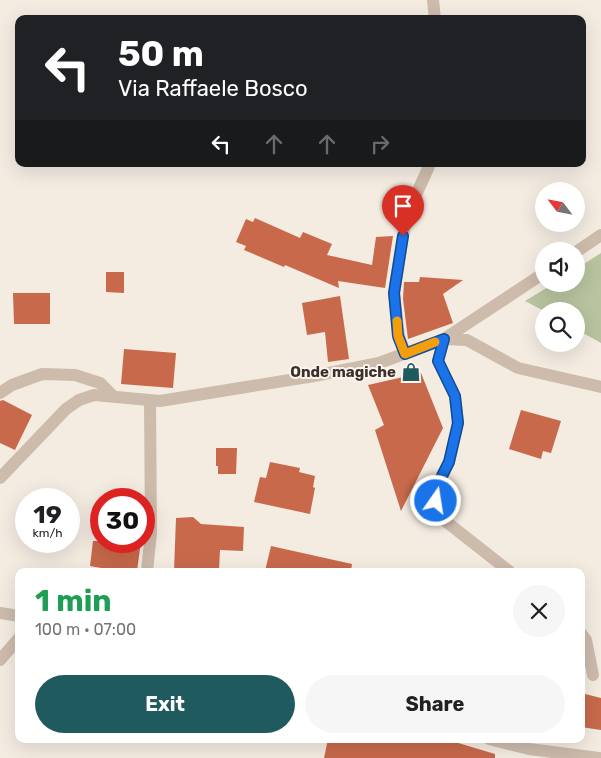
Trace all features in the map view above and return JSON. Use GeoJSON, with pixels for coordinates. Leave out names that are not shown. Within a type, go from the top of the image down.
{"type":"FeatureCollection","features":[{"type":"Feature","properties":{"kind":"street"},"geometry":{"type":"LineString","coordinates":[[433,0],[435,15]]}},
{"type":"Feature","properties":{"kind":"street"},"geometry":{"type":"LineString","coordinates":[[405,354],[398,336],[394,293],[406,217],[429,167]]}},
{"type":"Feature","properties":{"kind":"street"},"geometry":{"type":"LineString","coordinates":[[585,246],[601,235]]}},
{"type":"Feature","properties":{"kind":"street"},"geometry":{"type":"LineString","coordinates":[[0,478],[66,409],[78,400],[94,394],[160,402],[379,363],[444,339],[535,279]]}},
{"type":"Feature","properties":{"kind":"street"},"geometry":{"type":"LineString","coordinates":[[444,339],[467,340],[518,368],[601,387]]}},
{"type":"Feature","properties":{"kind":"street"},"geometry":{"type":"LineString","coordinates":[[444,339],[438,361],[455,396],[458,423],[449,462],[437,486],[436,501],[444,520],[505,568]]}},
{"type":"Feature","properties":{"kind":"street"},"geometry":{"type":"LineString","coordinates":[[0,393],[12,385],[42,374],[75,376],[100,383],[113,396]]}},
{"type":"Feature","properties":{"kind":"street"},"geometry":{"type":"LineString","coordinates":[[147,568],[151,533],[150,401]]}},
{"type":"Feature","properties":{"kind":"street"},"geometry":{"type":"LineString","coordinates":[[0,614],[15,616]]}},
{"type":"Feature","properties":{"kind":"street"},"geometry":{"type":"LineString","coordinates":[[585,639],[593,675]]}},
{"type":"Feature","properties":{"kind":"street"},"geometry":{"type":"LineString","coordinates":[[0,660],[15,643]]}},
{"type":"Feature","properties":{"kind":"street"},"geometry":{"type":"LineString","coordinates":[[504,743],[529,749],[599,758]]}},
{"type":"Feature","properties":{"kind":"green space"},"geometry":{"type":"Polygon","coordinates":[[[601,253],[601,343],[585,334],[585,302],[535,302],[535,306],[525,301],[540,292],[585,292],[585,263],[601,253]]]}},
{"type":"Feature","properties":{"kind":"building"},"geometry":{"type":"Polygon","coordinates":[[[255,218],[300,238],[303,232],[332,244],[327,255],[372,265],[376,237],[393,236],[385,288],[338,281],[339,288],[244,250],[246,246],[236,242],[246,219],[253,222],[255,218]]]}},
{"type":"Feature","properties":{"kind":"building"},"geometry":{"type":"Polygon","coordinates":[[[106,272],[124,272],[124,293],[106,292],[106,272]]]}},
{"type":"Feature","properties":{"kind":"building"},"geometry":{"type":"Polygon","coordinates":[[[420,277],[463,280],[443,294],[453,323],[408,339],[403,299],[404,282],[419,282],[420,277]]]}},
{"type":"Feature","properties":{"kind":"building"},"geometry":{"type":"Polygon","coordinates":[[[13,293],[50,293],[50,324],[14,324],[13,293]]]}},
{"type":"Feature","properties":{"kind":"building"},"geometry":{"type":"Polygon","coordinates":[[[340,296],[349,359],[328,362],[325,332],[307,335],[302,303],[340,296]]]}},
{"type":"Feature","properties":{"kind":"building"},"geometry":{"type":"Polygon","coordinates":[[[124,349],[176,353],[173,388],[121,384],[124,349]]]}},
{"type":"Feature","properties":{"kind":"building"},"geometry":{"type":"Polygon","coordinates":[[[421,373],[443,428],[401,511],[375,430],[384,425],[368,385],[421,373]]]}},
{"type":"Feature","properties":{"kind":"building"},"geometry":{"type":"Polygon","coordinates":[[[3,400],[32,415],[15,450],[0,443],[0,401],[3,400]]]}},
{"type":"Feature","properties":{"kind":"building"},"geometry":{"type":"Polygon","coordinates":[[[521,410],[561,421],[551,453],[543,451],[541,459],[509,449],[521,410]]]}},
{"type":"Feature","properties":{"kind":"building"},"geometry":{"type":"Polygon","coordinates":[[[216,448],[237,448],[236,474],[218,474],[216,448]]]}},
{"type":"Feature","properties":{"kind":"building"},"geometry":{"type":"Polygon","coordinates":[[[270,462],[300,468],[299,472],[315,476],[313,487],[315,488],[310,514],[254,502],[260,477],[266,478],[270,462]]]}},
{"type":"Feature","properties":{"kind":"building"},"geometry":{"type":"Polygon","coordinates":[[[193,517],[201,524],[244,527],[243,551],[220,550],[219,568],[174,568],[176,518],[193,517]]]}},
{"type":"Feature","properties":{"kind":"building"},"geometry":{"type":"Polygon","coordinates":[[[271,546],[352,564],[351,568],[266,568],[271,546]]]}},
{"type":"Feature","properties":{"kind":"building"},"geometry":{"type":"Polygon","coordinates":[[[92,553],[139,553],[137,568],[101,568],[90,566],[92,553]]]}},
{"type":"Feature","properties":{"kind":"building"},"geometry":{"type":"Polygon","coordinates":[[[585,694],[601,698],[601,730],[585,728],[585,694]]]}},
{"type":"Feature","properties":{"kind":"building"},"geometry":{"type":"Polygon","coordinates":[[[327,743],[458,743],[495,754],[495,758],[324,758],[327,743]]]}},
{"type":"Feature","properties":{"kind":"slow traffic"},"geometry":{"type":"LineString","coordinates":[[397,321],[398,336],[405,354],[435,342]]}},
{"type":"Feature","properties":{"kind":"place","name":"Onde magiche"},"geometry":{"type":"Point","coordinates":[411,372]}},
{"type":"Feature","properties":{"kind":"route"},"geometry":{"type":"LineString","coordinates":[[403,236],[394,293],[398,336],[405,354],[444,339],[438,361],[455,396],[458,423],[449,462],[437,486],[436,501]]}}]}
